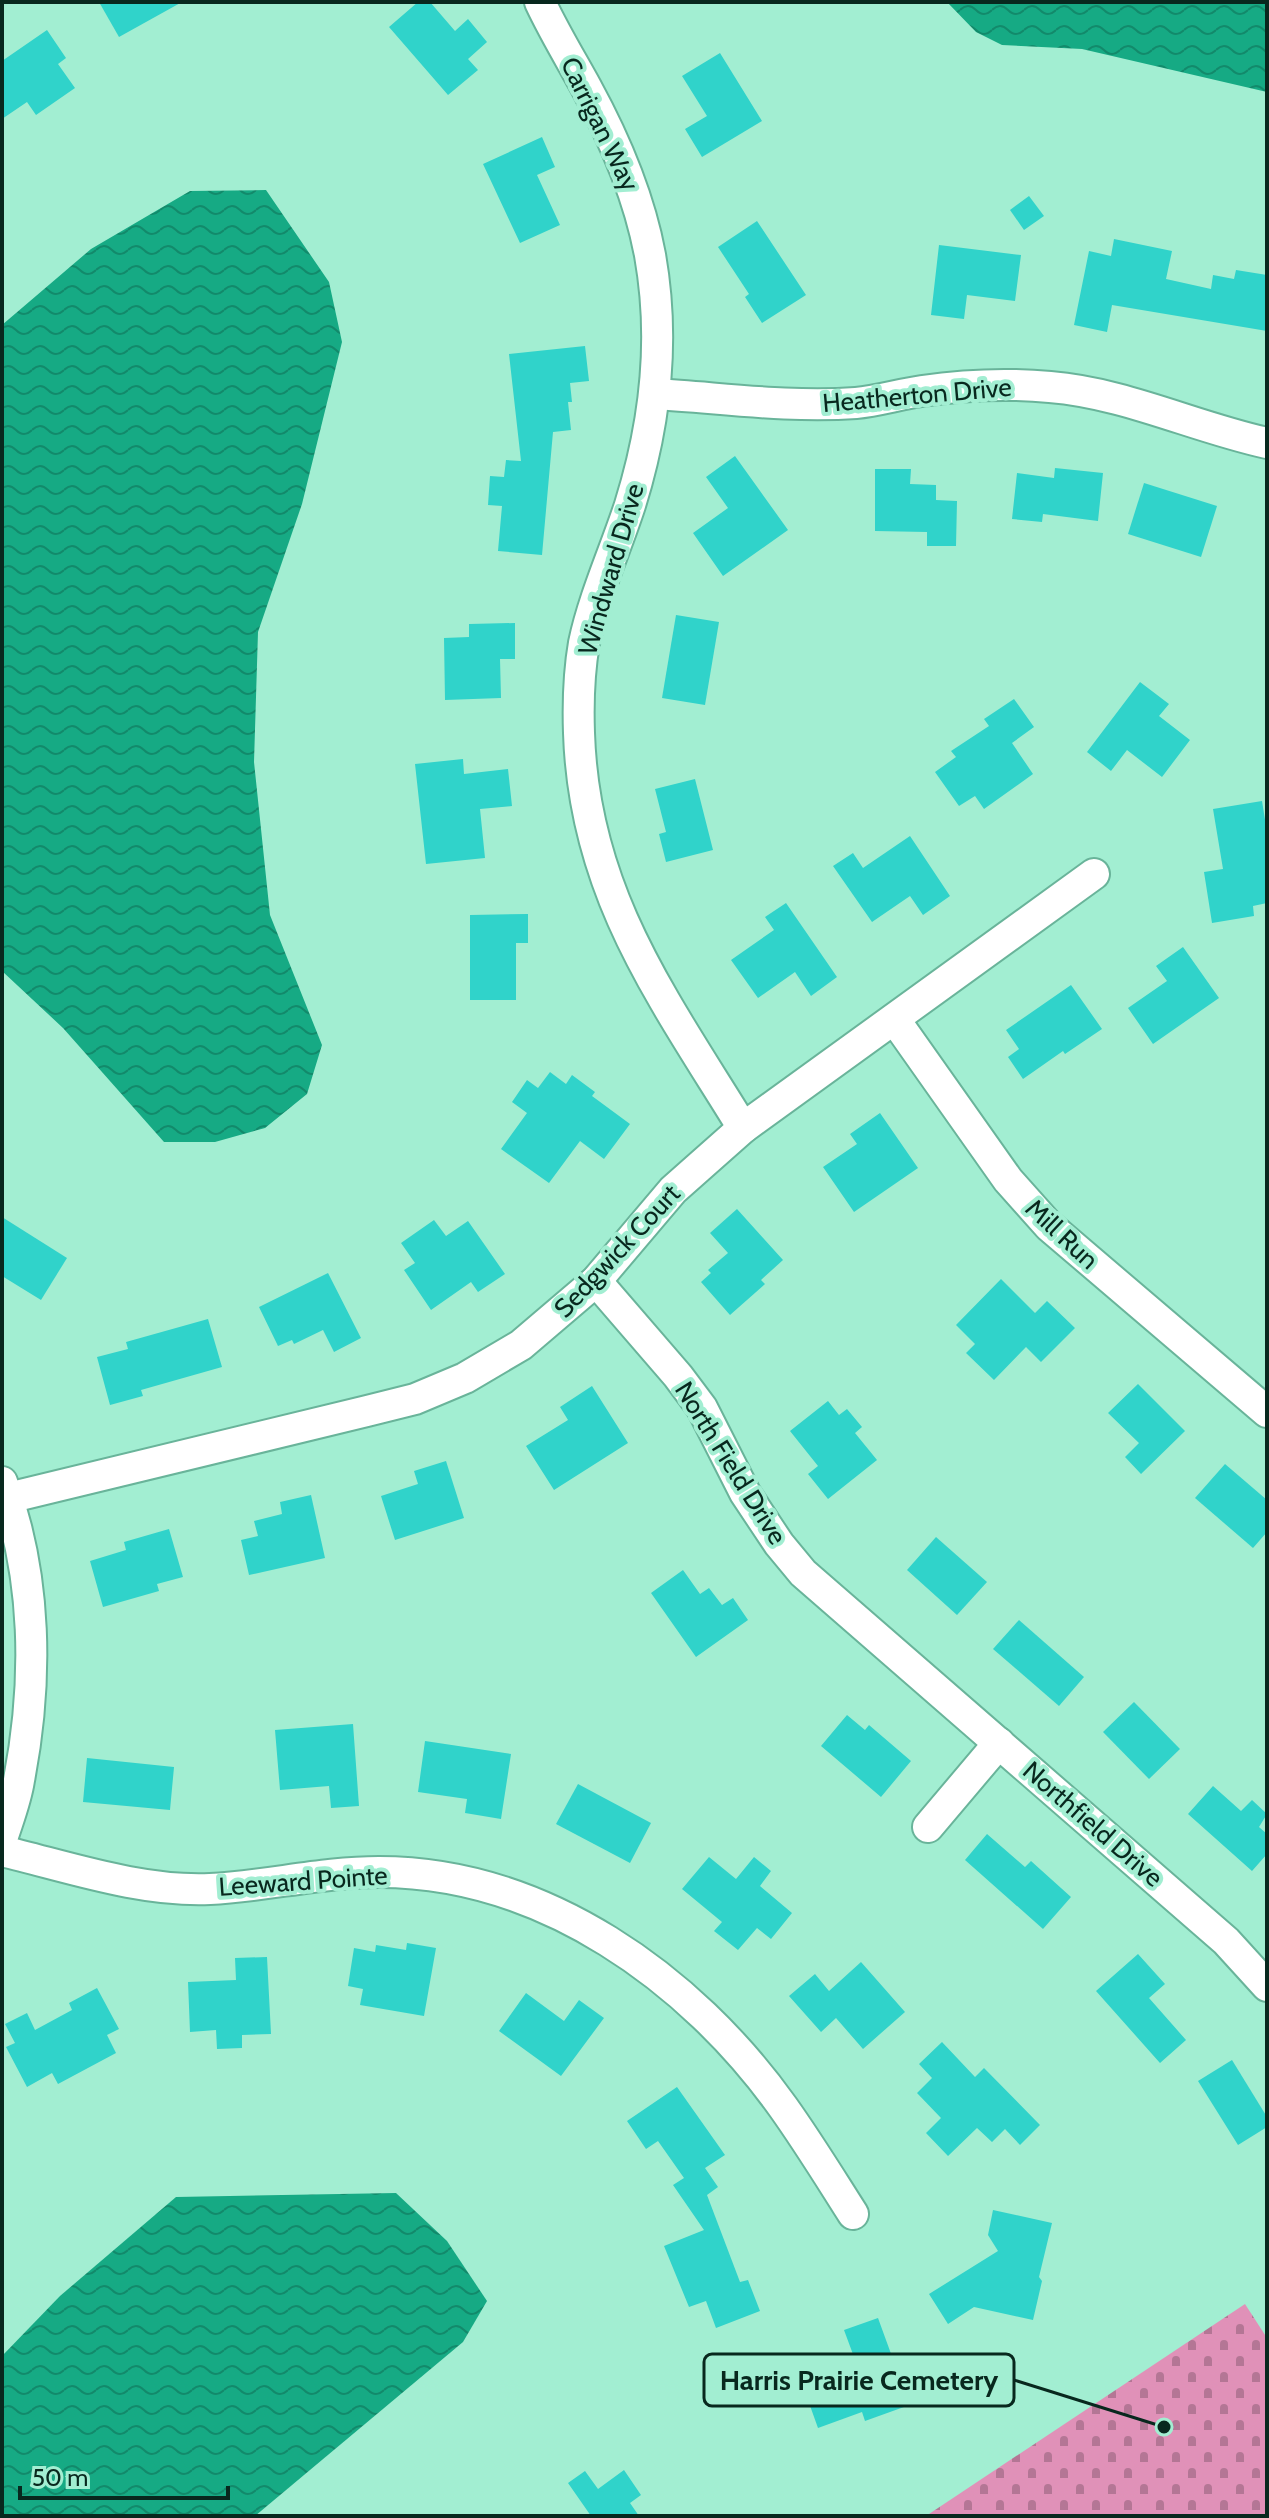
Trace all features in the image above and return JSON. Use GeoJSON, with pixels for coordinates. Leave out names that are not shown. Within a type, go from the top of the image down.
{"type":"FeatureCollection","features":[{"type":"Feature","properties":{"kind":"street","name":"Carrigan Way"},"geometry":{"type":"LineString","coordinates":[[540,2],[615,144],[637,202],[650,256],[656,394]]}},
{"type":"Feature","properties":{"kind":"street","name":"Heatherton Drive"},"geometry":{"type":"LineString","coordinates":[[656,394],[810,405],[859,403],[922,391],[990,384],[1051,387],[1112,396],[1225,434],[1267,443]]}},
{"type":"Feature","properties":{"kind":"street","name":"Windward Drive"},"geometry":{"type":"LineString","coordinates":[[656,394],[641,468],[596,599],[584,644],[578,706],[580,766],[589,824],[602,872],[621,918],[648,974],[743,1128]]}},
{"type":"Feature","properties":{"kind":"street","name":"Sedgwick Court"},"geometry":{"type":"LineString","coordinates":[[5,1490],[415,1399],[465,1378],[521,1345],[596,1281],[673,1190],[743,1128],[1094,874]]}},
{"type":"Feature","properties":{"kind":"street","name":"Mill Run"},"geometry":{"type":"LineString","coordinates":[[895,1020],[1008,1180],[1049,1226],[1267,1412]]}},
{"type":"Feature","properties":{"kind":"street","name":"North Field Drive"},"geometry":{"type":"LineString","coordinates":[[596,1281],[702,1408],[745,1493],[779,1544],[803,1573],[913,1668]]}},
{"type":"Feature","properties":{"kind":"street"},"geometry":{"type":"LineString","coordinates":[[2,1839],[19,1782],[31,1666],[30,1610],[23,1555],[5,1490]]}},
{"type":"Feature","properties":{"kind":"street","name":"Northfield Drive"},"geometry":{"type":"LineString","coordinates":[[913,1668],[1226,1941],[1267,1986]]}},
{"type":"Feature","properties":{"kind":"street"},"geometry":{"type":"LineString","coordinates":[[928,1827],[999,1743]]}},
{"type":"Feature","properties":{"kind":"street","name":"Leeward Pointe"},"geometry":{"type":"LineString","coordinates":[[2,1851],[152,1885],[207,1889],[318,1875],[380,1872],[459,1881],[530,1901],[584,1926],[624,1950],[673,1989],[721,2034],[783,2106],[853,2214]]}},
{"type":"Feature","properties":{"kind":"green space"},"geometry":{"type":"Polygon","coordinates":[[[1245,2304],[1267,2338],[1267,2516],[926,2516],[1245,2304]]]}},
{"type":"Feature","properties":{"kind":"water"},"geometry":{"type":"Polygon","coordinates":[[[947,2],[1267,2],[1267,92],[1082,49],[1002,45],[976,32],[947,2]]]}},
{"type":"Feature","properties":{"kind":"water"},"geometry":{"type":"Polygon","coordinates":[[[266,190],[329,282],[342,342],[302,504],[258,632],[254,762],[270,915],[322,1045],[307,1094],[265,1128],[215,1142],[164,1142],[63,1028],[2,971],[2,325],[91,249],[190,191],[266,190]]]}},
{"type":"Feature","properties":{"kind":"water"},"geometry":{"type":"Polygon","coordinates":[[[396,2193],[447,2241],[487,2301],[463,2342],[255,2516],[2,2516],[2,2356],[60,2296],[176,2197],[396,2193]]]}},
{"type":"Feature","properties":{"kind":"building"},"geometry":{"type":"Polygon","coordinates":[[[99,2],[182,2],[119,37],[99,2]]]}},
{"type":"Feature","properties":{"kind":"building"},"geometry":{"type":"Polygon","coordinates":[[[418,2],[430,2],[455,31],[468,19],[487,42],[468,59],[478,70],[448,95],[389,27],[418,2]]]}},
{"type":"Feature","properties":{"kind":"building"},"geometry":{"type":"Polygon","coordinates":[[[47,30],[66,58],[58,64],[75,88],[36,115],[27,102],[2,119],[2,61],[47,30]]]}},
{"type":"Feature","properties":{"kind":"building"},"geometry":{"type":"Polygon","coordinates":[[[720,53],[762,121],[702,157],[685,129],[707,116],[682,76],[720,53]]]}},
{"type":"Feature","properties":{"kind":"building"},"geometry":{"type":"Polygon","coordinates":[[[542,137],[555,167],[537,175],[560,225],[520,243],[483,164],[542,137]]]}},
{"type":"Feature","properties":{"kind":"building"},"geometry":{"type":"Polygon","coordinates":[[[1029,196],[1044,216],[1024,230],[1010,210],[1029,196]]]}},
{"type":"Feature","properties":{"kind":"building"},"geometry":{"type":"Polygon","coordinates":[[[757,221],[806,295],[762,323],[745,297],[749,294],[718,247],[757,221]]]}},
{"type":"Feature","properties":{"kind":"building"},"geometry":{"type":"Polygon","coordinates":[[[1114,239],[1172,251],[1166,279],[1211,289],[1213,275],[1234,279],[1236,270],[1267,275],[1267,331],[1112,305],[1107,332],[1074,325],[1089,251],[1111,256],[1114,239]]]}},
{"type":"Feature","properties":{"kind":"building"},"geometry":{"type":"Polygon","coordinates":[[[939,245],[1021,255],[1015,301],[967,295],[964,319],[931,315],[939,245]]]}},
{"type":"Feature","properties":{"kind":"building"},"geometry":{"type":"Polygon","coordinates":[[[585,346],[589,381],[570,383],[572,402],[568,402],[571,430],[553,432],[542,555],[498,551],[502,506],[488,505],[490,476],[504,477],[506,460],[521,461],[509,354],[585,346]]]}},
{"type":"Feature","properties":{"kind":"building"},"geometry":{"type":"Polygon","coordinates":[[[735,456],[788,530],[723,576],[693,533],[728,508],[706,477],[735,456]]]}},
{"type":"Feature","properties":{"kind":"building"},"geometry":{"type":"Polygon","coordinates":[[[1055,468],[1103,473],[1098,521],[1043,514],[1042,522],[1012,519],[1017,473],[1054,478],[1055,468]]]}},
{"type":"Feature","properties":{"kind":"building"},"geometry":{"type":"Polygon","coordinates":[[[875,469],[911,469],[910,484],[936,485],[936,500],[957,501],[956,546],[927,546],[927,532],[875,531],[875,469]]]}},
{"type":"Feature","properties":{"kind":"building"},"geometry":{"type":"Polygon","coordinates":[[[1144,483],[1217,506],[1201,557],[1128,534],[1144,483]]]}},
{"type":"Feature","properties":{"kind":"building"},"geometry":{"type":"Polygon","coordinates":[[[676,615],[719,622],[705,705],[662,698],[676,615]]]}},
{"type":"Feature","properties":{"kind":"building"},"geometry":{"type":"Polygon","coordinates":[[[515,623],[515,659],[500,659],[501,698],[445,700],[444,638],[469,637],[469,624],[515,623]]]}},
{"type":"Feature","properties":{"kind":"building"},"geometry":{"type":"Polygon","coordinates":[[[1140,682],[1169,704],[1159,716],[1190,740],[1162,777],[1127,750],[1111,771],[1087,752],[1140,682]]]}},
{"type":"Feature","properties":{"kind":"building"},"geometry":{"type":"Polygon","coordinates":[[[1014,699],[1034,727],[1012,743],[1033,774],[984,809],[975,796],[959,806],[935,772],[956,757],[951,751],[989,726],[984,719],[1014,699]]]}},
{"type":"Feature","properties":{"kind":"building"},"geometry":{"type":"Polygon","coordinates":[[[463,759],[464,774],[508,769],[512,806],[480,809],[485,858],[426,864],[415,764],[463,759]]]}},
{"type":"Feature","properties":{"kind":"building"},"geometry":{"type":"Polygon","coordinates":[[[695,779],[713,850],[666,862],[659,834],[666,832],[655,789],[695,779]]]}},
{"type":"Feature","properties":{"kind":"building"},"geometry":{"type":"Polygon","coordinates":[[[1262,801],[1267,832],[1267,903],[1253,906],[1254,916],[1212,923],[1204,872],[1223,869],[1213,809],[1262,801]]]}},
{"type":"Feature","properties":{"kind":"building"},"geometry":{"type":"Polygon","coordinates":[[[910,836],[950,896],[923,915],[910,896],[872,922],[833,866],[853,853],[863,868],[910,836]]]}},
{"type":"Feature","properties":{"kind":"building"},"geometry":{"type":"Polygon","coordinates":[[[786,903],[837,977],[811,996],[795,972],[758,998],[731,960],[774,930],[765,917],[786,903]]]}},
{"type":"Feature","properties":{"kind":"building"},"geometry":{"type":"Polygon","coordinates":[[[528,914],[528,943],[516,943],[516,1000],[470,1000],[470,915],[528,914]]]}},
{"type":"Feature","properties":{"kind":"building"},"geometry":{"type":"Polygon","coordinates":[[[1183,947],[1219,998],[1153,1044],[1128,1008],[1167,981],[1156,966],[1183,947]]]}},
{"type":"Feature","properties":{"kind":"building"},"geometry":{"type":"Polygon","coordinates":[[[1071,985],[1102,1029],[1023,1079],[1008,1057],[1019,1049],[1006,1030],[1071,985]]]}},
{"type":"Feature","properties":{"kind":"building"},"geometry":{"type":"Polygon","coordinates":[[[550,1072],[566,1084],[572,1075],[595,1092],[592,1096],[630,1124],[604,1159],[580,1141],[549,1183],[501,1149],[527,1113],[512,1102],[527,1080],[538,1088],[550,1072]]]}},
{"type":"Feature","properties":{"kind":"building"},"geometry":{"type":"Polygon","coordinates":[[[880,1113],[918,1168],[854,1212],[823,1167],[857,1144],[850,1134],[880,1113]]]}},
{"type":"Feature","properties":{"kind":"building"},"geometry":{"type":"Polygon","coordinates":[[[737,1209],[783,1260],[761,1280],[765,1284],[730,1315],[701,1282],[711,1273],[708,1270],[728,1253],[710,1233],[737,1209]]]}},
{"type":"Feature","properties":{"kind":"building"},"geometry":{"type":"Polygon","coordinates":[[[2,1217],[67,1258],[41,1300],[2,1276],[2,1217]]]}},
{"type":"Feature","properties":{"kind":"building"},"geometry":{"type":"Polygon","coordinates":[[[434,1220],[446,1236],[468,1221],[505,1274],[478,1292],[471,1282],[431,1310],[404,1270],[415,1263],[401,1243],[434,1220]]]}},
{"type":"Feature","properties":{"kind":"building"},"geometry":{"type":"Polygon","coordinates":[[[328,1273],[361,1338],[334,1352],[323,1330],[294,1344],[292,1340],[278,1346],[259,1307],[328,1273]]]}},
{"type":"Feature","properties":{"kind":"building"},"geometry":{"type":"Polygon","coordinates":[[[1001,1279],[1035,1313],[1047,1301],[1075,1328],[1041,1362],[1026,1347],[994,1380],[966,1353],[975,1344],[956,1325],[1001,1279]]]}},
{"type":"Feature","properties":{"kind":"building"},"geometry":{"type":"Polygon","coordinates":[[[208,1319],[222,1367],[141,1390],[143,1396],[110,1405],[97,1357],[128,1349],[126,1342],[208,1319]]]}},
{"type":"Feature","properties":{"kind":"building"},"geometry":{"type":"Polygon","coordinates":[[[1138,1384],[1185,1431],[1141,1474],[1125,1457],[1139,1443],[1108,1413],[1138,1384]]]}},
{"type":"Feature","properties":{"kind":"building"},"geometry":{"type":"Polygon","coordinates":[[[592,1386],[628,1443],[554,1490],[526,1446],[568,1420],[560,1407],[592,1386]]]}},
{"type":"Feature","properties":{"kind":"building"},"geometry":{"type":"Polygon","coordinates":[[[828,1401],[839,1415],[847,1409],[862,1427],[855,1433],[877,1460],[828,1499],[808,1474],[818,1466],[790,1431],[828,1401]]]}},
{"type":"Feature","properties":{"kind":"building"},"geometry":{"type":"Polygon","coordinates":[[[446,1461],[464,1518],[395,1540],[381,1496],[418,1484],[414,1471],[446,1461]]]}},
{"type":"Feature","properties":{"kind":"building"},"geometry":{"type":"Polygon","coordinates":[[[1225,1464],[1267,1500],[1267,1532],[1253,1548],[1195,1498],[1225,1464]]]}},
{"type":"Feature","properties":{"kind":"building"},"geometry":{"type":"Polygon","coordinates":[[[311,1495],[325,1558],[249,1575],[241,1540],[258,1536],[254,1521],[282,1514],[280,1502],[311,1495]]]}},
{"type":"Feature","properties":{"kind":"building"},"geometry":{"type":"Polygon","coordinates":[[[169,1529],[183,1577],[157,1584],[159,1591],[103,1607],[90,1561],[126,1550],[124,1542],[169,1529]]]}},
{"type":"Feature","properties":{"kind":"building"},"geometry":{"type":"Polygon","coordinates":[[[936,1537],[987,1582],[957,1615],[907,1570],[936,1537]]]}},
{"type":"Feature","properties":{"kind":"building"},"geometry":{"type":"Polygon","coordinates":[[[683,1570],[700,1594],[709,1588],[722,1605],[733,1598],[748,1620],[696,1657],[651,1593],[683,1570]]]}},
{"type":"Feature","properties":{"kind":"building"},"geometry":{"type":"Polygon","coordinates":[[[1019,1620],[1084,1677],[1059,1706],[993,1649],[1019,1620]]]}},
{"type":"Feature","properties":{"kind":"building"},"geometry":{"type":"Polygon","coordinates":[[[1134,1702],[1180,1749],[1149,1779],[1103,1732],[1134,1702]]]}},
{"type":"Feature","properties":{"kind":"building"},"geometry":{"type":"Polygon","coordinates":[[[847,1715],[865,1730],[869,1725],[911,1761],[881,1797],[821,1746],[847,1715]]]}},
{"type":"Feature","properties":{"kind":"building"},"geometry":{"type":"Polygon","coordinates":[[[353,1724],[359,1806],[331,1808],[329,1786],[280,1790],[275,1730],[353,1724]]]}},
{"type":"Feature","properties":{"kind":"building"},"geometry":{"type":"Polygon","coordinates":[[[425,1741],[511,1754],[501,1819],[465,1813],[467,1799],[418,1792],[425,1741]]]}},
{"type":"Feature","properties":{"kind":"building"},"geometry":{"type":"Polygon","coordinates":[[[87,1758],[174,1767],[170,1810],[83,1802],[87,1758]]]}},
{"type":"Feature","properties":{"kind":"building"},"geometry":{"type":"Polygon","coordinates":[[[578,1784],[651,1823],[630,1863],[556,1824],[578,1784]]]}},
{"type":"Feature","properties":{"kind":"building"},"geometry":{"type":"Polygon","coordinates":[[[1213,1786],[1241,1811],[1252,1800],[1267,1814],[1259,1827],[1267,1834],[1267,1854],[1252,1871],[1188,1814],[1213,1786]]]}},
{"type":"Feature","properties":{"kind":"building"},"geometry":{"type":"Polygon","coordinates":[[[987,1834],[1025,1867],[1031,1861],[1071,1897],[1043,1929],[965,1860],[987,1834]]]}},
{"type":"Feature","properties":{"kind":"building"},"geometry":{"type":"Polygon","coordinates":[[[709,1857],[736,1879],[754,1857],[771,1871],[760,1886],[792,1913],[771,1939],[757,1928],[738,1950],[714,1931],[722,1922],[682,1889],[709,1857]]]}},
{"type":"Feature","properties":{"kind":"building"},"geometry":{"type":"Polygon","coordinates":[[[407,1943],[436,1948],[424,2016],[360,2005],[363,1989],[348,1986],[354,1948],[375,1952],[376,1945],[406,1950],[407,1943]]]}},
{"type":"Feature","properties":{"kind":"building"},"geometry":{"type":"Polygon","coordinates":[[[1138,1954],[1165,1984],[1149,1998],[1186,2040],[1160,2063],[1096,1991],[1138,1954]]]}},
{"type":"Feature","properties":{"kind":"building"},"geometry":{"type":"Polygon","coordinates":[[[267,1957],[271,2034],[242,2035],[242,2048],[217,2049],[216,2030],[190,2032],[188,1982],[236,1980],[235,1958],[267,1957]]]}},
{"type":"Feature","properties":{"kind":"building"},"geometry":{"type":"Polygon","coordinates":[[[861,1962],[905,2012],[863,2049],[836,2018],[821,2032],[789,1996],[815,1974],[829,1991],[861,1962]]]}},
{"type":"Feature","properties":{"kind":"building"},"geometry":{"type":"Polygon","coordinates":[[[97,1988],[119,2029],[107,2035],[116,2053],[58,2084],[52,2073],[27,2087],[6,2047],[15,2043],[5,2024],[27,2013],[35,2030],[72,2010],[69,2003],[97,1988]]]}},
{"type":"Feature","properties":{"kind":"building"},"geometry":{"type":"Polygon","coordinates":[[[526,1993],[564,2021],[579,2000],[604,2018],[561,2076],[499,2031],[526,1993]]]}},
{"type":"Feature","properties":{"kind":"building"},"geometry":{"type":"Polygon","coordinates":[[[942,2042],[975,2077],[984,2068],[1040,2125],[1020,2145],[1005,2129],[992,2142],[977,2128],[948,2156],[926,2133],[941,2118],[917,2093],[932,2078],[919,2064],[942,2042]]]}},
{"type":"Feature","properties":{"kind":"building"},"geometry":{"type":"Polygon","coordinates":[[[1232,2060],[1267,2117],[1267,2127],[1238,2145],[1198,2081],[1232,2060]]]}},
{"type":"Feature","properties":{"kind":"building"},"geometry":{"type":"Polygon","coordinates":[[[677,2087],[725,2155],[705,2168],[718,2187],[707,2195],[740,2282],[748,2280],[760,2311],[716,2328],[706,2301],[689,2307],[664,2246],[704,2230],[673,2185],[684,2178],[658,2141],[646,2149],[627,2121],[677,2087]]]}},
{"type":"Feature","properties":{"kind":"building"},"geometry":{"type":"Polygon","coordinates":[[[993,2210],[1052,2223],[1033,2320],[974,2307],[948,2324],[929,2294],[998,2251],[988,2235],[993,2210]]]}},
{"type":"Feature","properties":{"kind":"building"},"geometry":{"type":"Polygon","coordinates":[[[878,2318],[894,2362],[899,2360],[915,2403],[865,2421],[862,2412],[818,2428],[804,2389],[817,2384],[812,2372],[854,2357],[844,2330],[878,2318]]]}},
{"type":"Feature","properties":{"kind":"building"},"geometry":{"type":"Polygon","coordinates":[[[624,2470],[641,2495],[630,2503],[639,2516],[591,2516],[568,2483],[585,2471],[598,2489],[624,2470]]]}},
{"type":"Feature","properties":{"kind":"place","name":"Harris Prairie Cemetery"},"geometry":{"type":"Point","coordinates":[1164,2427]}}]}
